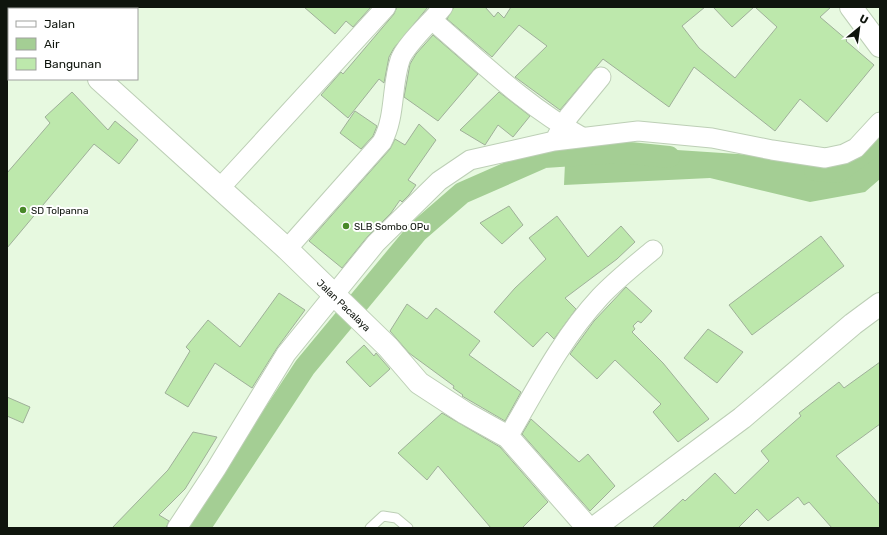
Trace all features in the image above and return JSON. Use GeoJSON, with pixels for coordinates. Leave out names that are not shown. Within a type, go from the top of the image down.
{"type":"FeatureCollection","features":[{"type":"Feature","properties":{"kind":"street"},"geometry":{"type":"LineString","coordinates":[[219,189],[386,7]]}},
{"type":"Feature","properties":{"kind":"street"},"geometry":{"type":"LineString","coordinates":[[851,7],[880,46]]}},
{"type":"Feature","properties":{"kind":"street"},"geometry":{"type":"LineString","coordinates":[[286,249],[382,142],[391,122],[400,59],[406,49],[437,14],[558,134]]}},
{"type":"Feature","properties":{"kind":"street"},"geometry":{"type":"LineString","coordinates":[[558,134],[580,102],[601,77]]}},
{"type":"Feature","properties":{"kind":"street","name":"Jalan Pacalaya"},"geometry":{"type":"LineString","coordinates":[[100,80],[286,249],[388,347],[419,384],[465,413],[508,437],[588,528]]}},
{"type":"Feature","properties":{"kind":"street"},"geometry":{"type":"LineString","coordinates":[[177,528],[216,469],[286,354],[345,307],[376,243],[448,174],[470,160],[558,134],[582,137],[646,132],[712,138],[772,150],[825,158],[844,154],[856,148],[880,122]]}},
{"type":"Feature","properties":{"kind":"street"},"geometry":{"type":"LineString","coordinates":[[508,437],[558,351],[578,323],[601,297],[653,250]]}},
{"type":"Feature","properties":{"kind":"street"},"geometry":{"type":"LineString","coordinates":[[594,528],[742,418],[853,324],[880,304]]}},
{"type":"Feature","properties":{"kind":"lane"},"geometry":{"type":"LineString","coordinates":[[370,528],[383,516],[396,518],[408,528]]}},
{"type":"Feature","properties":{"kind":"water"},"geometry":{"type":"Polygon","coordinates":[[[677,150],[768,156],[856,171],[880,150],[880,179],[865,192],[810,202],[710,178],[564,185],[565,163],[677,150]]]}},
{"type":"Feature","properties":{"kind":"building"},"geometry":{"type":"Polygon","coordinates":[[[304,7],[371,7],[353,27],[346,21],[335,34],[304,7]]]}},
{"type":"Feature","properties":{"kind":"building"},"geometry":{"type":"Polygon","coordinates":[[[397,7],[428,7],[394,48],[389,57],[384,83],[379,79],[348,118],[321,95],[341,72],[343,74],[394,14],[397,7]]]}},
{"type":"Feature","properties":{"kind":"building"},"geometry":{"type":"Polygon","coordinates":[[[454,7],[485,7],[494,17],[498,12],[504,18],[511,7],[705,7],[682,26],[699,48],[735,78],[777,27],[755,7],[831,7],[820,17],[874,65],[827,122],[800,99],[775,131],[694,67],[669,107],[603,59],[560,110],[515,77],[547,46],[519,25],[492,57],[447,19],[454,7]]]}},
{"type":"Feature","properties":{"kind":"building"},"geometry":{"type":"Polygon","coordinates":[[[713,7],[754,7],[732,27],[713,7]]]}},
{"type":"Feature","properties":{"kind":"building"},"geometry":{"type":"Polygon","coordinates":[[[433,35],[478,74],[438,121],[404,97],[410,64],[416,54],[433,35]]]}},
{"type":"Feature","properties":{"kind":"building"},"geometry":{"type":"Polygon","coordinates":[[[72,92],[108,130],[115,121],[138,140],[119,164],[94,144],[7,248],[7,173],[50,123],[45,117],[72,92]]]}},
{"type":"Feature","properties":{"kind":"building"},"geometry":{"type":"Polygon","coordinates":[[[499,92],[530,116],[513,137],[498,125],[485,145],[460,130],[499,92]]]}},
{"type":"Feature","properties":{"kind":"building"},"geometry":{"type":"Polygon","coordinates":[[[355,111],[377,126],[373,136],[361,149],[340,133],[355,111]]]}},
{"type":"Feature","properties":{"kind":"building"},"geometry":{"type":"Polygon","coordinates":[[[419,124],[436,140],[408,180],[416,185],[402,202],[400,200],[391,213],[368,236],[342,268],[309,241],[390,149],[395,139],[405,145],[419,124]]]}},
{"type":"Feature","properties":{"kind":"building"},"geometry":{"type":"Polygon","coordinates":[[[509,206],[523,225],[502,244],[480,223],[509,206]]]}},
{"type":"Feature","properties":{"kind":"building"},"geometry":{"type":"Polygon","coordinates":[[[557,216],[588,257],[621,226],[635,242],[617,259],[565,298],[576,309],[554,339],[547,332],[533,347],[494,312],[515,288],[546,259],[529,238],[557,216]]]}},
{"type":"Feature","properties":{"kind":"building"},"geometry":{"type":"Polygon","coordinates":[[[821,236],[844,266],[752,335],[729,305],[821,236]]]}},
{"type":"Feature","properties":{"kind":"building"},"geometry":{"type":"Polygon","coordinates":[[[626,287],[652,311],[641,323],[638,321],[633,326],[635,329],[632,332],[663,363],[709,419],[678,442],[653,412],[661,404],[615,360],[597,379],[570,354],[594,321],[626,287]]]}},
{"type":"Feature","properties":{"kind":"building"},"geometry":{"type":"Polygon","coordinates":[[[279,293],[305,310],[277,348],[252,388],[215,363],[188,407],[165,393],[190,351],[186,347],[208,320],[240,347],[279,293]]]}},
{"type":"Feature","properties":{"kind":"building"},"geometry":{"type":"Polygon","coordinates":[[[407,304],[427,319],[436,308],[480,341],[469,355],[521,392],[505,421],[462,396],[463,395],[453,388],[454,386],[409,353],[390,331],[407,304]]]}},
{"type":"Feature","properties":{"kind":"building"},"geometry":{"type":"Polygon","coordinates":[[[708,329],[743,352],[717,383],[684,358],[708,329]]]}},
{"type":"Feature","properties":{"kind":"building"},"geometry":{"type":"Polygon","coordinates":[[[364,345],[374,356],[376,353],[390,369],[370,387],[346,362],[364,345]]]}},
{"type":"Feature","properties":{"kind":"building"},"geometry":{"type":"Polygon","coordinates":[[[880,362],[880,424],[836,456],[880,505],[880,528],[832,528],[809,502],[804,505],[798,497],[768,521],[757,509],[738,528],[652,528],[683,499],[685,501],[715,473],[735,494],[769,461],[761,451],[801,416],[799,413],[839,382],[844,388],[880,362]]]}},
{"type":"Feature","properties":{"kind":"building"},"geometry":{"type":"Polygon","coordinates":[[[7,397],[30,407],[23,423],[7,416],[7,397]]]}},
{"type":"Feature","properties":{"kind":"building"},"geometry":{"type":"Polygon","coordinates":[[[442,413],[500,447],[548,502],[522,528],[491,528],[438,466],[427,480],[398,453],[442,413]]]}},
{"type":"Feature","properties":{"kind":"building"},"geometry":{"type":"Polygon","coordinates":[[[531,419],[579,462],[588,454],[615,486],[590,511],[522,434],[531,419]]]}},
{"type":"Feature","properties":{"kind":"building"},"geometry":{"type":"Polygon","coordinates":[[[193,432],[217,437],[185,489],[159,515],[169,521],[166,528],[112,528],[168,470],[193,432]]]}},
{"type":"Feature","properties":{"kind":"waterway"},"geometry":{"type":"LineString","coordinates":[[815,170],[838,172],[880,141]]}},
{"type":"Feature","properties":{"kind":"waterway"},"geometry":{"type":"LineString","coordinates":[[199,528],[305,367],[417,232],[462,193],[544,157],[620,152],[669,157]]}},
{"type":"Feature","properties":{"kind":"place","name":"SD Tolpanna"},"geometry":{"type":"Point","coordinates":[23,210]}},
{"type":"Feature","properties":{"kind":"place","name":"SLB Sombo OPu"},"geometry":{"type":"Point","coordinates":[346,226]}}]}
